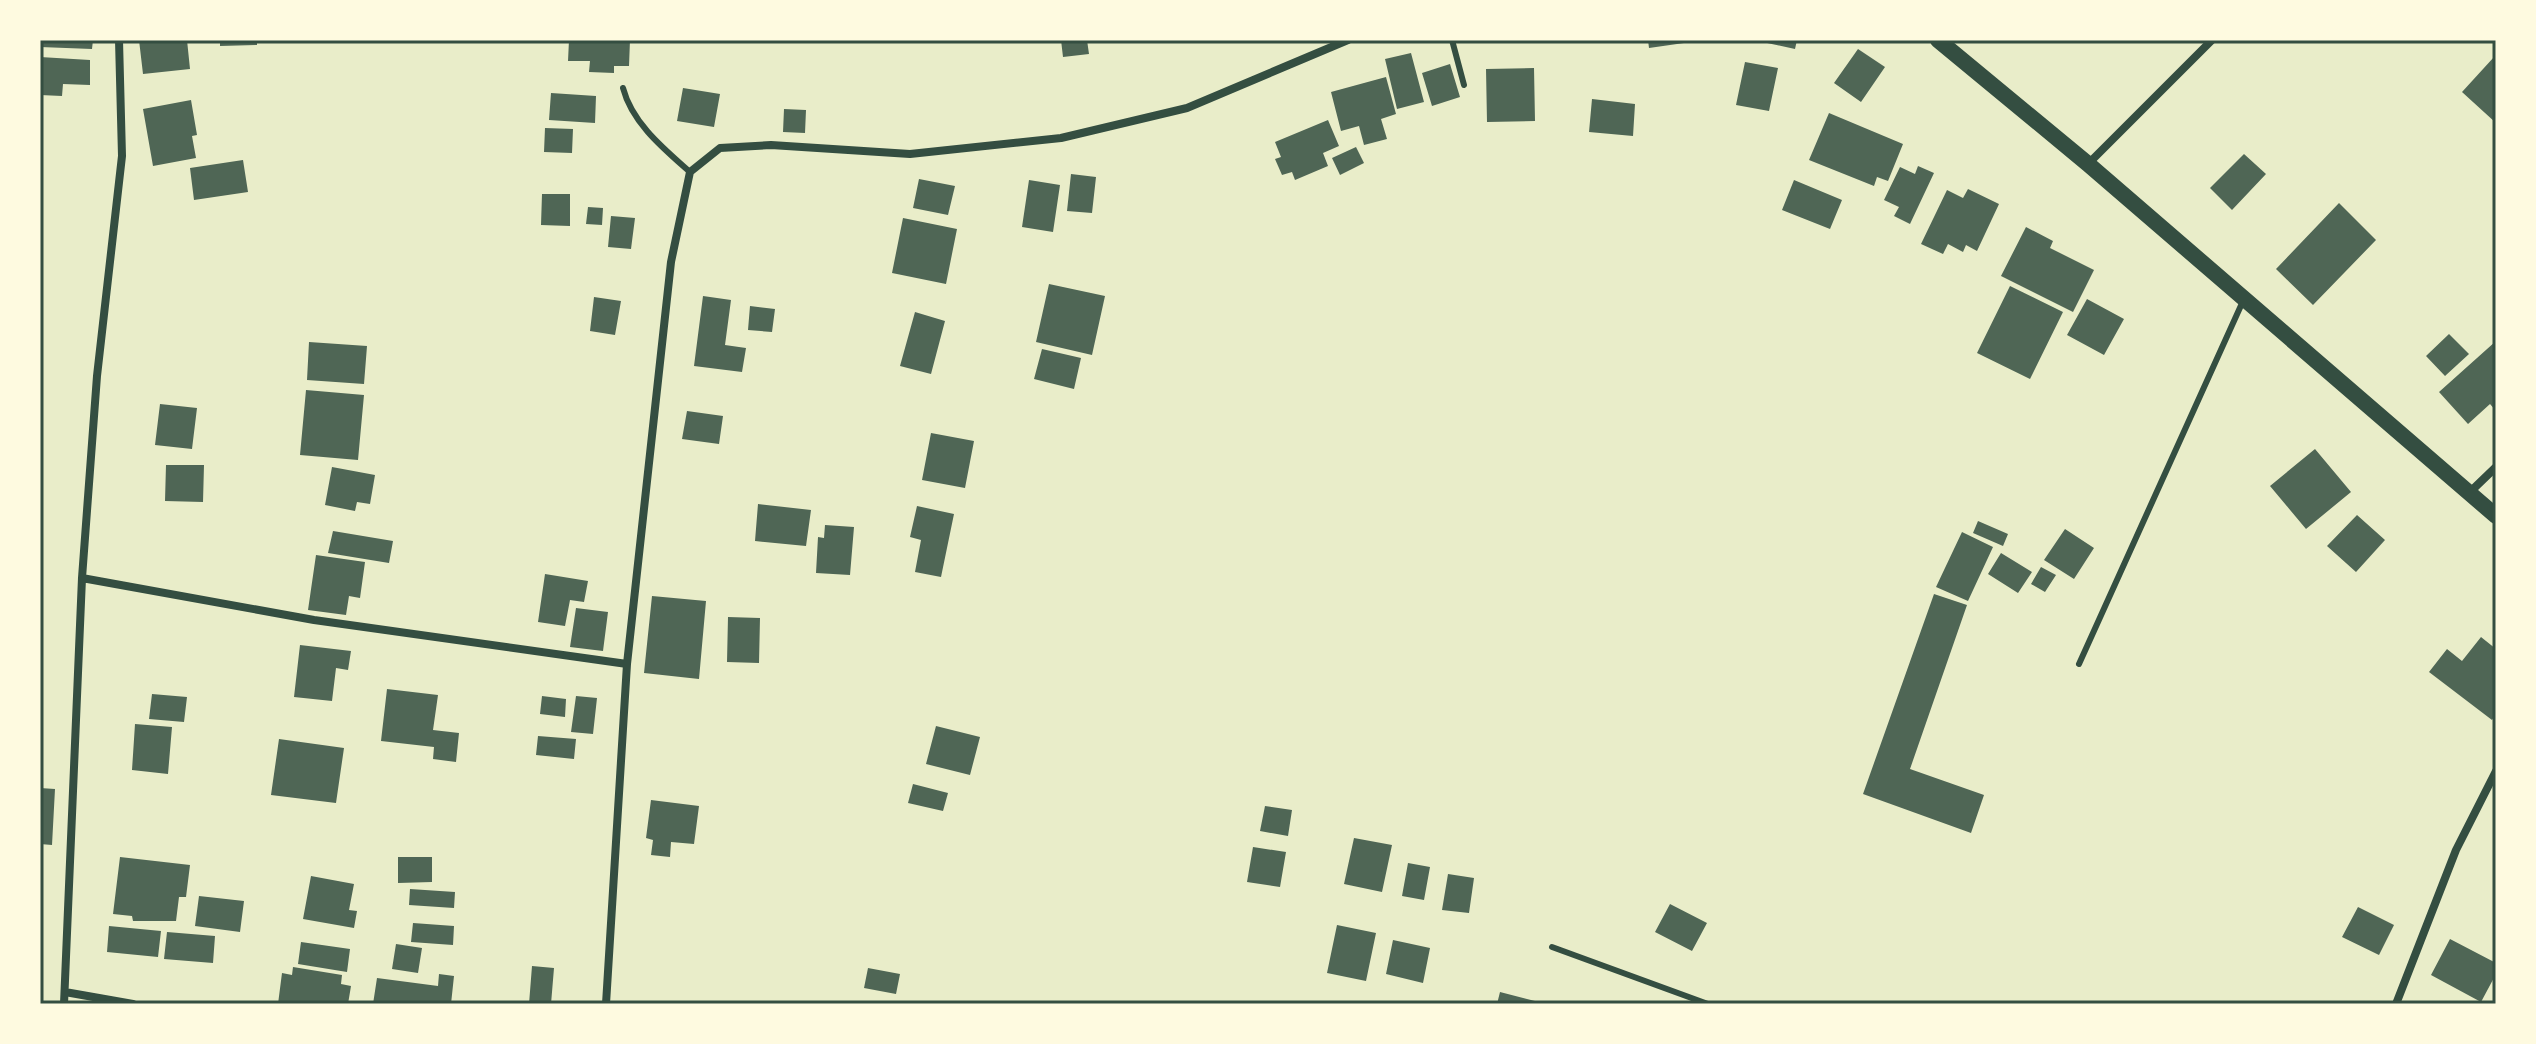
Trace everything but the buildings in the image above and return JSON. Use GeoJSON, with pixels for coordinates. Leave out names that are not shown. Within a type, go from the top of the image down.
{"type":"FeatureCollection","features":[{"type":"Feature","properties":{"kind":"main road"},"geometry":{"type":"LineString","coordinates":[[1938,40],[2088,164],[2243,301],[2496,516]]}},
{"type":"Feature","properties":{"kind":"street"},"geometry":{"type":"LineString","coordinates":[[64,1004],[82,578],[97,376],[122,156],[119,40]]}},
{"type":"Feature","properties":{"kind":"street"},"geometry":{"type":"LineString","coordinates":[[606,1004],[627,664],[671,262],[690,172],[720,148],[771,145],[910,154],[1061,138],[1187,108],[1348,40]]}},
{"type":"Feature","properties":{"kind":"street"},"geometry":{"type":"LineString","coordinates":[[2088,164],[2212,40]]}},
{"type":"Feature","properties":{"kind":"street"},"geometry":{"type":"LineString","coordinates":[[2468,493],[2496,467]]}},
{"type":"Feature","properties":{"kind":"street"},"geometry":{"type":"LineString","coordinates":[[82,578],[314,620],[627,664]]}},
{"type":"Feature","properties":{"kind":"street"},"geometry":{"type":"LineString","coordinates":[[2396,1004],[2456,850],[2496,771]]}},
{"type":"Feature","properties":{"kind":"street"},"geometry":{"type":"LineString","coordinates":[[65,992],[133,1004]]}},
{"type":"Feature","properties":{"kind":"lane"},"geometry":{"type":"LineString","coordinates":[[1452,40],[1464,85]]}},
{"type":"Feature","properties":{"kind":"lane"},"geometry":{"type":"LineString","coordinates":[[623,88],[627,104],[641,124],[690,172]]}},
{"type":"Feature","properties":{"kind":"lane"},"geometry":{"type":"LineString","coordinates":[[2079,664],[2243,301]]}},
{"type":"Feature","properties":{"kind":"lane"},"geometry":{"type":"LineString","coordinates":[[1552,947],[1708,1004]]}}]}
